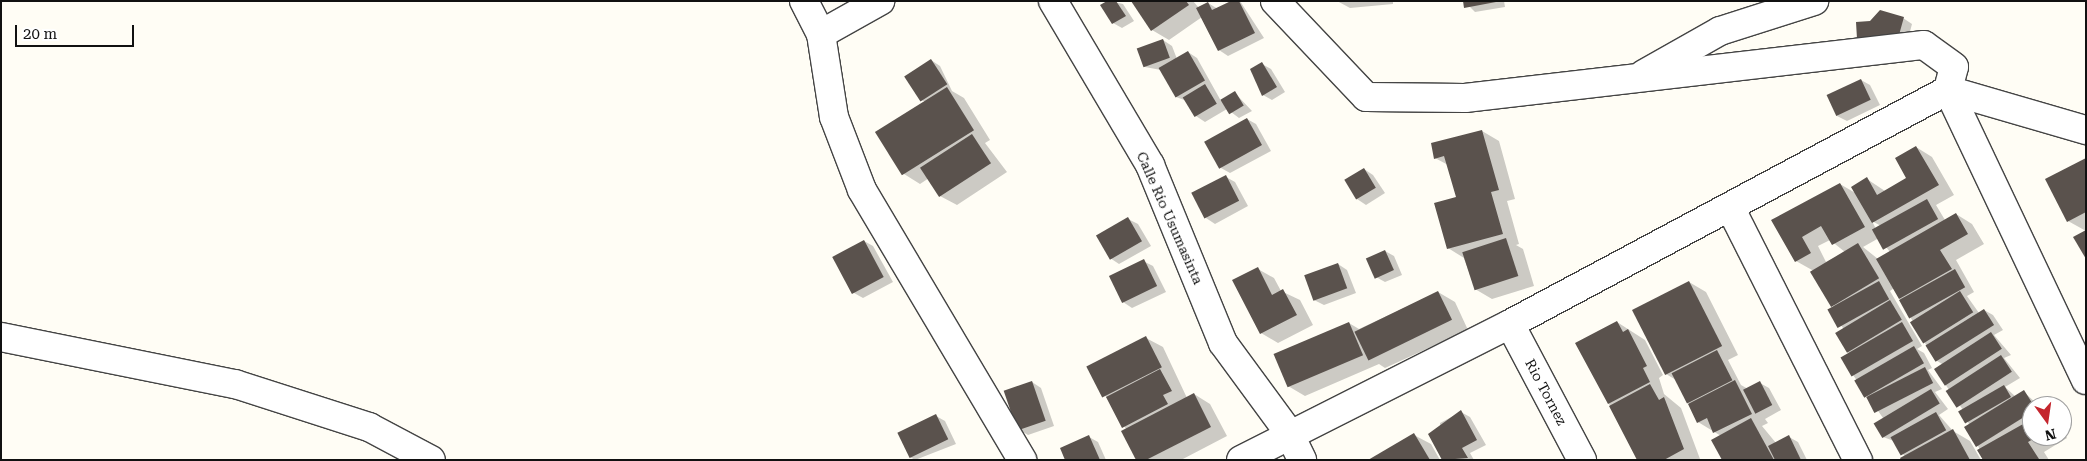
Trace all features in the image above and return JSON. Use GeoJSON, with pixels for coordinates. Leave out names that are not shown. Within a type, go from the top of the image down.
{"type":"FeatureCollection","features":[{"type":"Feature","properties":{"kind":"street"},"geometry":{"type":"LineString","coordinates":[[804,1],[821,34],[834,117],[862,190],[1022,460]]}},
{"type":"Feature","properties":{"kind":"street"},"geometry":{"type":"LineString","coordinates":[[821,34],[880,1]]}},
{"type":"Feature","properties":{"kind":"street","name":"Calle Río Usumasinta"},"geometry":{"type":"LineString","coordinates":[[1053,1],[1150,165],[1224,343],[1289,433],[1302,460]]}},
{"type":"Feature","properties":{"kind":"street"},"geometry":{"type":"LineString","coordinates":[[1275,1],[1366,97],[1465,98],[1924,45],[1954,67],[1948,90],[2086,380]]}},
{"type":"Feature","properties":{"kind":"street"},"geometry":{"type":"LineString","coordinates":[[1632,80],[1720,31],[1814,1]]}},
{"type":"Feature","properties":{"kind":"street"},"geometry":{"type":"LineString","coordinates":[[1241,460],[1289,433],[1510,324],[1948,90],[2086,130]]}},
{"type":"Feature","properties":{"kind":"street"},"geometry":{"type":"LineString","coordinates":[[1730,208],[1858,460]]}},
{"type":"Feature","properties":{"kind":"street","name":"Rio Tornez"},"geometry":{"type":"LineString","coordinates":[[1510,324],[1582,460]]}},
{"type":"Feature","properties":{"kind":"street"},"geometry":{"type":"LineString","coordinates":[[1,337],[235,384],[369,427],[431,460]]}},
{"type":"Feature","properties":{"kind":"building"},"geometry":{"type":"Polygon","coordinates":[[[1107,1],[1116,1],[1126,16],[1112,24],[1100,5],[1107,1]]]}},
{"type":"Feature","properties":{"kind":"building"},"geometry":{"type":"Polygon","coordinates":[[[1131,1],[1186,1],[1189,5],[1151,31],[1131,1]]]}},
{"type":"Feature","properties":{"kind":"building"},"geometry":{"type":"Polygon","coordinates":[[[1231,1],[1239,1],[1255,33],[1218,51],[1196,8],[1208,2],[1212,10],[1231,1]]]}},
{"type":"Feature","properties":{"kind":"building"},"geometry":{"type":"Polygon","coordinates":[[[1463,1],[1496,1],[1496,2],[1464,8],[1463,1]]]}},
{"type":"Feature","properties":{"kind":"building"},"geometry":{"type":"Polygon","coordinates":[[[1880,10],[1904,17],[1899,35],[1857,39],[1856,22],[1870,21],[1880,10]]]}},
{"type":"Feature","properties":{"kind":"building"},"geometry":{"type":"Polygon","coordinates":[[[1163,39],[1170,58],[1144,67],[1137,49],[1163,39]]]}},
{"type":"Feature","properties":{"kind":"building"},"geometry":{"type":"Polygon","coordinates":[[[1188,51],[1205,80],[1176,97],[1159,68],[1188,51]]]}},
{"type":"Feature","properties":{"kind":"building"},"geometry":{"type":"Polygon","coordinates":[[[931,59],[947,84],[921,102],[904,76],[931,59]]]}},
{"type":"Feature","properties":{"kind":"building"},"geometry":{"type":"Polygon","coordinates":[[[1262,62],[1277,87],[1262,96],[1250,69],[1262,62]]]}},
{"type":"Feature","properties":{"kind":"building"},"geometry":{"type":"Polygon","coordinates":[[[1861,79],[1871,100],[1836,116],[1827,95],[1861,79]]]}},
{"type":"Feature","properties":{"kind":"building"},"geometry":{"type":"Polygon","coordinates":[[[1205,84],[1217,104],[1195,117],[1183,97],[1205,84]]]}},
{"type":"Feature","properties":{"kind":"building"},"geometry":{"type":"Polygon","coordinates":[[[947,87],[974,130],[902,175],[875,132],[947,87]]]}},
{"type":"Feature","properties":{"kind":"building"},"geometry":{"type":"Polygon","coordinates":[[[1235,91],[1244,106],[1229,114],[1220,100],[1235,91]]]}},
{"type":"Feature","properties":{"kind":"building"},"geometry":{"type":"Polygon","coordinates":[[[1247,118],[1262,145],[1219,169],[1204,142],[1247,118]]]}},
{"type":"Feature","properties":{"kind":"building"},"geometry":{"type":"Polygon","coordinates":[[[1482,130],[1499,190],[1491,192],[1503,234],[1447,249],[1434,203],[1456,197],[1444,156],[1434,159],[1431,143],[1482,130]]]}},
{"type":"Feature","properties":{"kind":"building"},"geometry":{"type":"Polygon","coordinates":[[[972,134],[991,163],[939,197],[920,168],[972,134]]]}},
{"type":"Feature","properties":{"kind":"building"},"geometry":{"type":"Polygon","coordinates":[[[1916,146],[1939,185],[1872,223],[1851,187],[1867,177],[1877,195],[1906,178],[1895,158],[1916,146]]]}},
{"type":"Feature","properties":{"kind":"building"},"geometry":{"type":"Polygon","coordinates":[[[2086,158],[2086,212],[2067,222],[2045,179],[2086,158]]]}},
{"type":"Feature","properties":{"kind":"building"},"geometry":{"type":"Polygon","coordinates":[[[1364,168],[1376,188],[1356,200],[1344,180],[1364,168]]]}},
{"type":"Feature","properties":{"kind":"building"},"geometry":{"type":"Polygon","coordinates":[[[1226,175],[1239,201],[1204,219],[1191,193],[1226,175]]]}},
{"type":"Feature","properties":{"kind":"building"},"geometry":{"type":"Polygon","coordinates":[[[1840,183],[1865,227],[1832,245],[1821,226],[1802,237],[1811,253],[1795,262],[1771,220],[1840,183]]]}},
{"type":"Feature","properties":{"kind":"building"},"geometry":{"type":"Polygon","coordinates":[[[1927,199],[1938,219],[1883,250],[1872,230],[1927,199]]]}},
{"type":"Feature","properties":{"kind":"building"},"geometry":{"type":"Polygon","coordinates":[[[1956,213],[1968,234],[1940,250],[1952,269],[1899,299],[1876,259],[1956,213]]]}},
{"type":"Feature","properties":{"kind":"building"},"geometry":{"type":"Polygon","coordinates":[[[1128,217],[1142,241],[1110,260],[1096,236],[1128,217]]]}},
{"type":"Feature","properties":{"kind":"building"},"geometry":{"type":"Polygon","coordinates":[[[2086,230],[2086,259],[2073,237],[2086,230]]]}},
{"type":"Feature","properties":{"kind":"building"},"geometry":{"type":"Polygon","coordinates":[[[1506,238],[1518,276],[1475,290],[1462,252],[1506,238]]]}},
{"type":"Feature","properties":{"kind":"building"},"geometry":{"type":"Polygon","coordinates":[[[864,240],[884,277],[852,294],[832,257],[864,240]]]}},
{"type":"Feature","properties":{"kind":"building"},"geometry":{"type":"Polygon","coordinates":[[[1858,243],[1879,278],[1831,307],[1810,272],[1858,243]]]}},
{"type":"Feature","properties":{"kind":"building"},"geometry":{"type":"Polygon","coordinates":[[[1385,250],[1394,270],[1375,279],[1366,259],[1385,250]]]}},
{"type":"Feature","properties":{"kind":"building"},"geometry":{"type":"Polygon","coordinates":[[[1144,259],[1157,286],[1122,303],[1109,276],[1144,259]]]}},
{"type":"Feature","properties":{"kind":"building"},"geometry":{"type":"Polygon","coordinates":[[[1338,263],[1347,288],[1313,301],[1304,275],[1338,263]]]}},
{"type":"Feature","properties":{"kind":"building"},"geometry":{"type":"Polygon","coordinates":[[[1258,267],[1272,295],[1283,289],[1297,315],[1260,334],[1232,280],[1258,267]]]}},
{"type":"Feature","properties":{"kind":"building"},"geometry":{"type":"Polygon","coordinates":[[[1955,269],[1965,287],[1909,318],[1899,300],[1955,269]]]}},
{"type":"Feature","properties":{"kind":"building"},"geometry":{"type":"Polygon","coordinates":[[[1689,281],[1722,346],[1665,375],[1632,310],[1689,281]]]}},
{"type":"Feature","properties":{"kind":"building"},"geometry":{"type":"Polygon","coordinates":[[[1879,281],[1889,299],[1838,328],[1827,310],[1879,281]]]}},
{"type":"Feature","properties":{"kind":"building"},"geometry":{"type":"Polygon","coordinates":[[[1438,291],[1452,320],[1368,361],[1354,332],[1438,291]]]}},
{"type":"Feature","properties":{"kind":"building"},"geometry":{"type":"Polygon","coordinates":[[[1960,291],[1973,312],[1923,343],[1910,322],[1960,291]]]}},
{"type":"Feature","properties":{"kind":"building"},"geometry":{"type":"Polygon","coordinates":[[[1890,300],[1902,320],[1847,353],[1835,333],[1890,300]]]}},
{"type":"Feature","properties":{"kind":"building"},"geometry":{"type":"Polygon","coordinates":[[[1984,309],[1994,325],[1936,362],[1925,346],[1984,309]]]}},
{"type":"Feature","properties":{"kind":"building"},"geometry":{"type":"Polygon","coordinates":[[[1617,321],[1623,332],[1628,329],[1647,366],[1643,368],[1650,382],[1608,404],[1575,343],[1617,321]]]}},
{"type":"Feature","properties":{"kind":"building"},"geometry":{"type":"Polygon","coordinates":[[[1349,322],[1363,355],[1288,387],[1274,354],[1349,322]]]}},
{"type":"Feature","properties":{"kind":"building"},"geometry":{"type":"Polygon","coordinates":[[[1902,322],[1913,341],[1852,377],[1841,358],[1902,322]]]}},
{"type":"Feature","properties":{"kind":"building"},"geometry":{"type":"Polygon","coordinates":[[[1991,332],[2002,349],[1945,386],[1934,369],[1991,332]]]}},
{"type":"Feature","properties":{"kind":"building"},"geometry":{"type":"Polygon","coordinates":[[[1146,336],[1162,367],[1102,398],[1086,366],[1146,336]]]}},
{"type":"Feature","properties":{"kind":"building"},"geometry":{"type":"Polygon","coordinates":[[[1914,346],[1924,363],[1864,398],[1854,380],[1914,346]]]}},
{"type":"Feature","properties":{"kind":"building"},"geometry":{"type":"Polygon","coordinates":[[[1717,350],[1732,380],[1687,403],[1672,373],[1717,350]]]}},
{"type":"Feature","properties":{"kind":"building"},"geometry":{"type":"Polygon","coordinates":[[[2001,355],[2012,372],[1957,408],[1946,391],[2001,355]]]}},
{"type":"Feature","properties":{"kind":"building"},"geometry":{"type":"Polygon","coordinates":[[[1925,367],[1933,383],[1874,413],[1866,397],[1925,367]]]}},
{"type":"Feature","properties":{"kind":"building"},"geometry":{"type":"Polygon","coordinates":[[[1160,369],[1172,391],[1163,395],[1168,404],[1122,428],[1106,397],[1160,369]]]}},
{"type":"Feature","properties":{"kind":"building"},"geometry":{"type":"Polygon","coordinates":[[[1735,380],[1752,414],[1713,433],[1707,418],[1697,423],[1688,404],[1735,380]]]}},
{"type":"Feature","properties":{"kind":"building"},"geometry":{"type":"Polygon","coordinates":[[[1032,381],[1046,421],[1017,430],[1004,391],[1032,381]]]}},
{"type":"Feature","properties":{"kind":"building"},"geometry":{"type":"Polygon","coordinates":[[[1760,381],[1772,405],[1755,414],[1743,390],[1760,381]]]}},
{"type":"Feature","properties":{"kind":"building"},"geometry":{"type":"Polygon","coordinates":[[[1650,384],[1659,400],[1664,397],[1684,449],[1664,460],[1637,460],[1609,406],[1650,384]]]}},
{"type":"Feature","properties":{"kind":"building"},"geometry":{"type":"Polygon","coordinates":[[[2004,385],[2011,397],[1965,424],[1958,412],[2004,385]]]}},
{"type":"Feature","properties":{"kind":"building"},"geometry":{"type":"Polygon","coordinates":[[[1931,389],[1940,404],[1882,438],[1874,424],[1931,389]]]}},
{"type":"Feature","properties":{"kind":"building"},"geometry":{"type":"Polygon","coordinates":[[[2024,390],[2028,396],[2022,396],[2022,418],[1976,447],[1964,427],[2024,390]]]}},
{"type":"Feature","properties":{"kind":"building"},"geometry":{"type":"Polygon","coordinates":[[[1194,393],[1211,427],[1146,460],[1136,460],[1121,431],[1194,393]]]}},
{"type":"Feature","properties":{"kind":"building"},"geometry":{"type":"Polygon","coordinates":[[[1461,410],[1477,440],[1462,448],[1468,458],[1442,460],[1428,434],[1461,410]]]}},
{"type":"Feature","properties":{"kind":"building"},"geometry":{"type":"Polygon","coordinates":[[[1936,412],[1946,430],[1901,456],[1891,437],[1936,412]]]}},
{"type":"Feature","properties":{"kind":"building"},"geometry":{"type":"Polygon","coordinates":[[[936,414],[948,439],[910,458],[897,433],[936,414]]]}},
{"type":"Feature","properties":{"kind":"building"},"geometry":{"type":"Polygon","coordinates":[[[1751,418],[1774,460],[1722,460],[1711,440],[1751,418]]]}},
{"type":"Feature","properties":{"kind":"building"},"geometry":{"type":"Polygon","coordinates":[[[2022,425],[2022,446],[2031,446],[2039,459],[1983,460],[1977,450],[2022,425]]]}},
{"type":"Feature","properties":{"kind":"building"},"geometry":{"type":"Polygon","coordinates":[[[1953,429],[1970,460],[1901,460],[1900,458],[1953,429]]]}},
{"type":"Feature","properties":{"kind":"building"},"geometry":{"type":"Polygon","coordinates":[[[1414,433],[1430,460],[1368,460],[1414,433]]]}},
{"type":"Feature","properties":{"kind":"building"},"geometry":{"type":"Polygon","coordinates":[[[1089,435],[1100,460],[1065,460],[1060,448],[1089,435]]]}},
{"type":"Feature","properties":{"kind":"building"},"geometry":{"type":"Polygon","coordinates":[[[1789,435],[1801,460],[1775,460],[1768,446],[1789,435]]]}}]}
